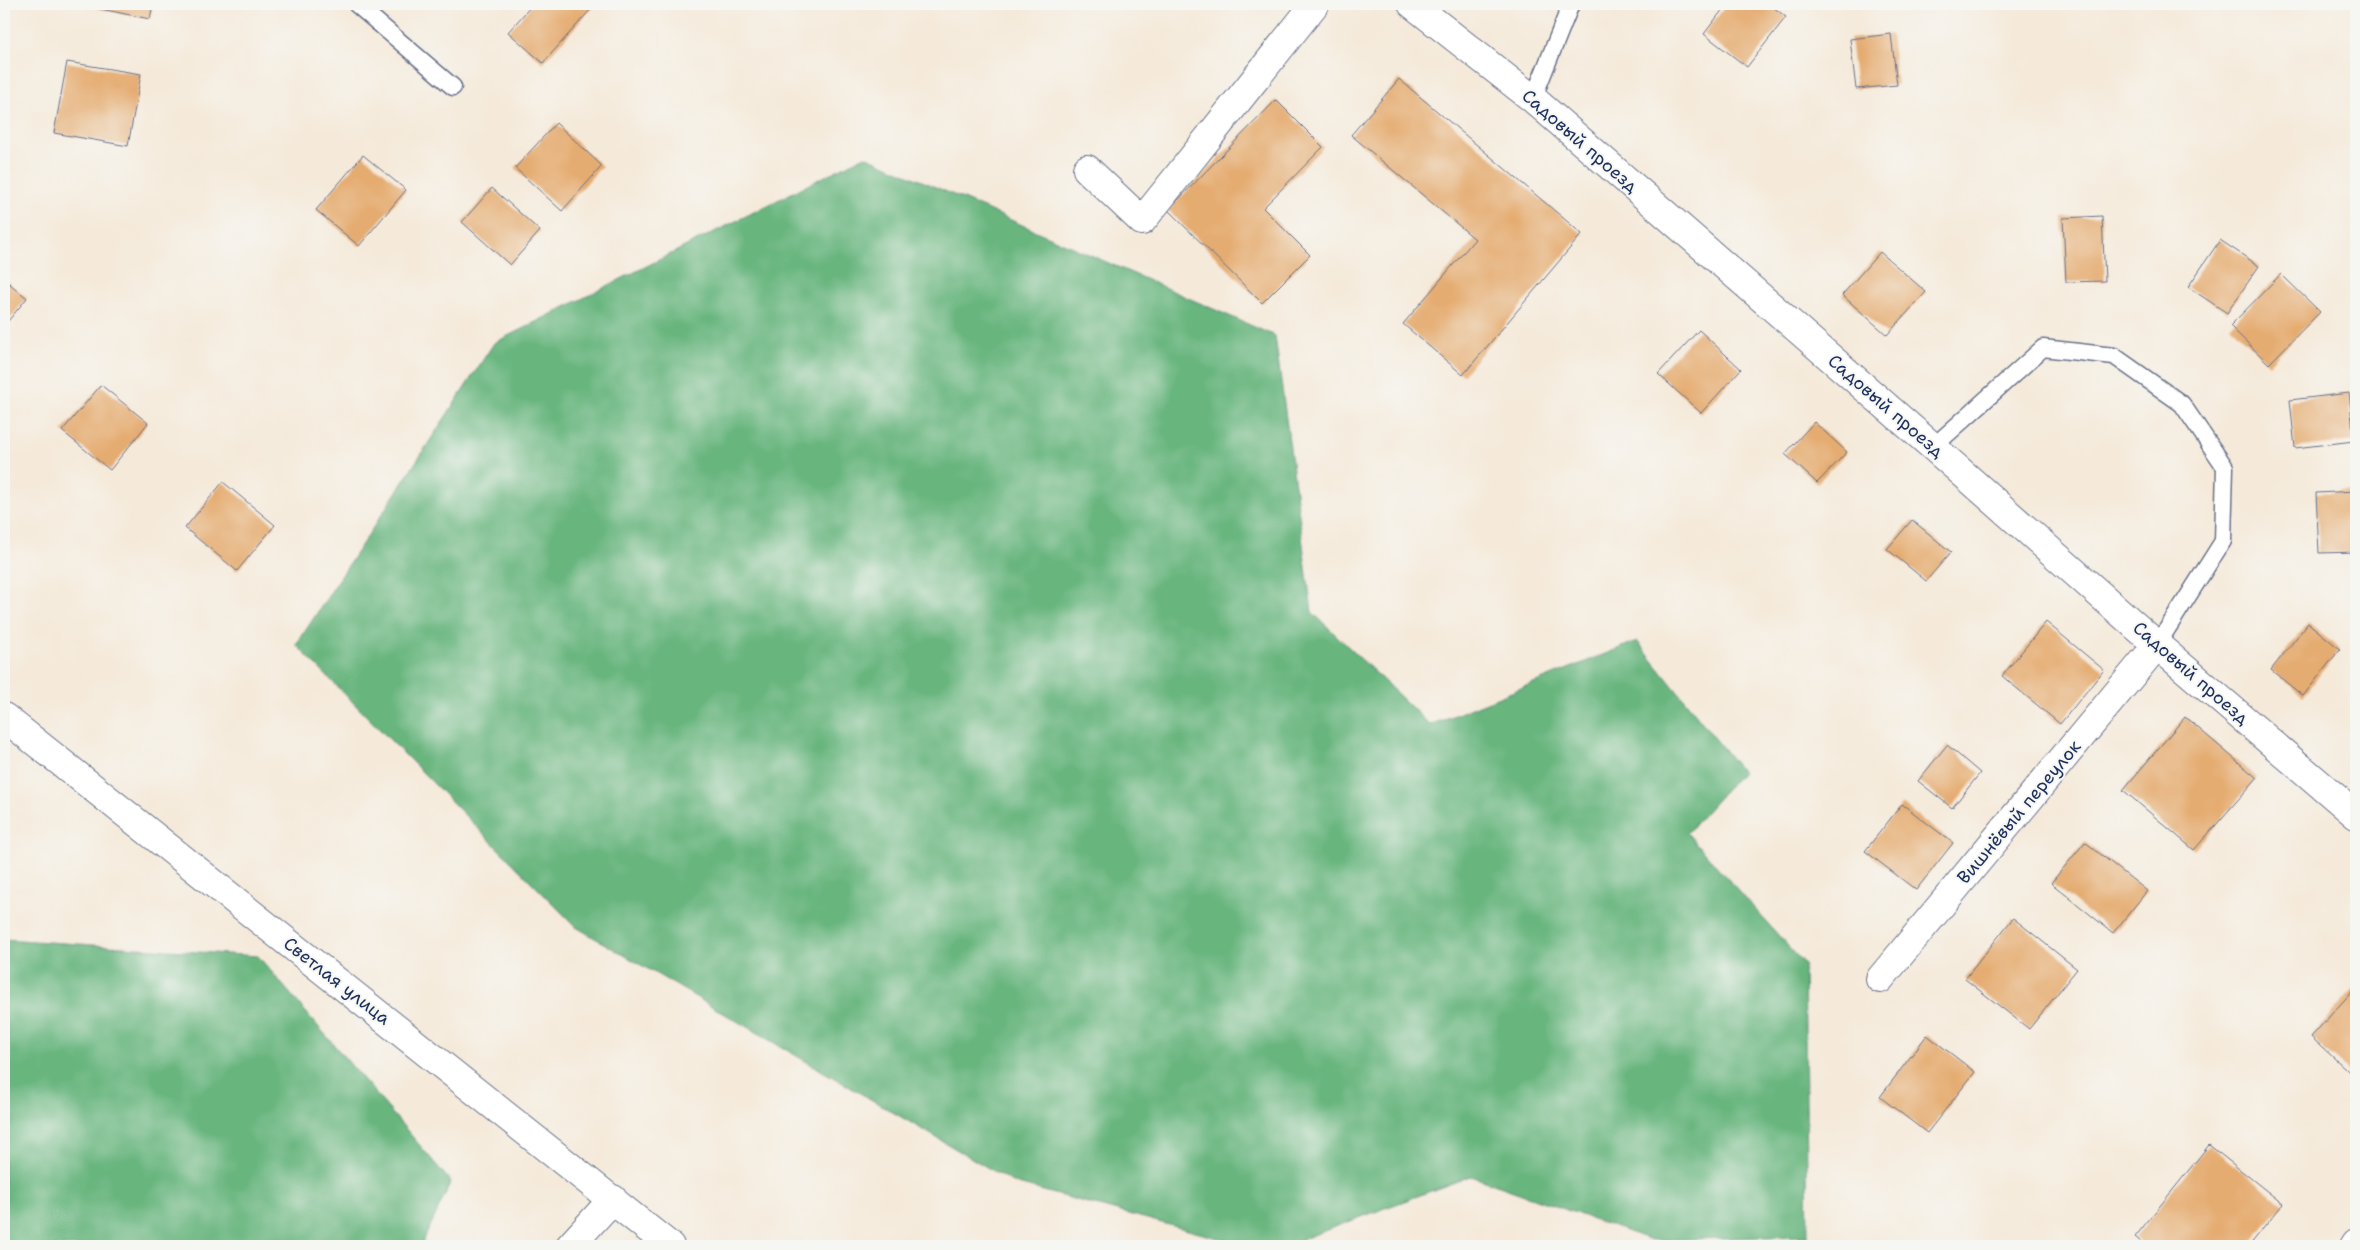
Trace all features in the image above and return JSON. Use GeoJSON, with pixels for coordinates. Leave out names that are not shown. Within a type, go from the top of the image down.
{"type":"FeatureCollection","features":[{"type":"Feature","properties":{"kind":"street"},"geometry":{"type":"LineString","coordinates":[[1087,169],[1142,221],[1316,4]]}},
{"type":"Feature","properties":{"kind":"street","name":"Садовый проезд"},"geometry":{"type":"LineString","coordinates":[[1412,4],[1533,99],[1933,447],[2157,645],[2356,814]]}},
{"type":"Feature","properties":{"kind":"street","name":"Вишнёвый переулок"},"geometry":{"type":"LineString","coordinates":[[1880,979],[2157,645]]}},
{"type":"Feature","properties":{"kind":"street","name":"Светлая улица"},"geometry":{"type":"LineString","coordinates":[[4,717],[670,1246]]}},
{"type":"Feature","properties":{"kind":"street"},"geometry":{"type":"LineString","coordinates":[[570,1246],[613,1199]]}},
{"type":"Feature","properties":{"kind":"lane"},"geometry":{"type":"LineString","coordinates":[[356,4],[452,88]]}},
{"type":"Feature","properties":{"kind":"lane"},"geometry":{"type":"LineString","coordinates":[[1533,99],[1572,4]]}},
{"type":"Feature","properties":{"kind":"lane"},"geometry":{"type":"LineString","coordinates":[[1933,447],[2043,348],[2114,356],[2182,404],[2225,467],[2223,541],[2157,645]]}},
{"type":"Feature","properties":{"kind":"green space"},"geometry":{"type":"Polygon","coordinates":[[[865,156],[1275,336],[1312,612],[1430,725],[1637,641],[1742,772],[1687,833],[1804,964],[1808,1236],[1651,1240],[1471,1176],[1284,1246],[1247,1246],[1014,1183],[576,927],[296,645],[494,343],[865,156]]]}},
{"type":"Feature","properties":{"kind":"green space"},"geometry":{"type":"Polygon","coordinates":[[[4,939],[258,956],[451,1182],[421,1246],[4,1246],[4,939]]]}},
{"type":"Feature","properties":{"kind":"building"},"geometry":{"type":"Polygon","coordinates":[[[76,4],[153,4],[150,19],[76,4]]]}},
{"type":"Feature","properties":{"kind":"building"},"geometry":{"type":"Polygon","coordinates":[[[533,4],[588,4],[592,8],[543,63],[508,32],[533,4]]]}},
{"type":"Feature","properties":{"kind":"building"},"geometry":{"type":"Polygon","coordinates":[[[1727,4],[1769,4],[1786,17],[1747,67],[1704,34],[1727,4]]]}},
{"type":"Feature","properties":{"kind":"building"},"geometry":{"type":"Polygon","coordinates":[[[1891,34],[1897,85],[1856,89],[1850,39],[1891,34]]]}},
{"type":"Feature","properties":{"kind":"building"},"geometry":{"type":"Polygon","coordinates":[[[67,62],[141,74],[128,146],[54,133],[67,62]]]}},
{"type":"Feature","properties":{"kind":"building"},"geometry":{"type":"Polygon","coordinates":[[[1399,79],[1582,234],[1463,375],[1403,324],[1475,239],[1351,135],[1399,79]]]}},
{"type":"Feature","properties":{"kind":"building"},"geometry":{"type":"Polygon","coordinates":[[[1276,100],[1323,147],[1263,208],[1310,255],[1262,303],[1168,210],[1276,100]]]}},
{"type":"Feature","properties":{"kind":"building"},"geometry":{"type":"Polygon","coordinates":[[[556,123],[602,166],[562,211],[515,168],[556,123]]]}},
{"type":"Feature","properties":{"kind":"building"},"geometry":{"type":"Polygon","coordinates":[[[363,155],[406,190],[359,246],[316,210],[363,155]]]}},
{"type":"Feature","properties":{"kind":"building"},"geometry":{"type":"Polygon","coordinates":[[[492,188],[540,231],[510,265],[462,222],[492,188]]]}},
{"type":"Feature","properties":{"kind":"building"},"geometry":{"type":"Polygon","coordinates":[[[2102,216],[2105,281],[2066,282],[2063,218],[2102,216]]]}},
{"type":"Feature","properties":{"kind":"building"},"geometry":{"type":"Polygon","coordinates":[[[2220,240],[2259,266],[2227,313],[2188,287],[2220,240]]]}},
{"type":"Feature","properties":{"kind":"building"},"geometry":{"type":"Polygon","coordinates":[[[1880,252],[1926,292],[1887,335],[1842,295],[1880,252]]]}},
{"type":"Feature","properties":{"kind":"building"},"geometry":{"type":"Polygon","coordinates":[[[2281,274],[2320,312],[2269,364],[2230,326],[2281,274]]]}},
{"type":"Feature","properties":{"kind":"building"},"geometry":{"type":"Polygon","coordinates":[[[4,279],[27,298],[4,326],[4,279]]]}},
{"type":"Feature","properties":{"kind":"building"},"geometry":{"type":"Polygon","coordinates":[[[1699,330],[1741,369],[1701,413],[1658,374],[1699,330]]]}},
{"type":"Feature","properties":{"kind":"building"},"geometry":{"type":"Polygon","coordinates":[[[101,385],[148,423],[110,470],[62,431],[101,385]]]}},
{"type":"Feature","properties":{"kind":"building"},"geometry":{"type":"Polygon","coordinates":[[[2349,393],[2354,441],[2295,448],[2290,400],[2349,393]]]}},
{"type":"Feature","properties":{"kind":"building"},"geometry":{"type":"Polygon","coordinates":[[[1814,422],[1847,452],[1817,483],[1785,454],[1814,422]]]}},
{"type":"Feature","properties":{"kind":"building"},"geometry":{"type":"Polygon","coordinates":[[[223,482],[275,525],[237,571],[185,528],[223,482]]]}},
{"type":"Feature","properties":{"kind":"building"},"geometry":{"type":"Polygon","coordinates":[[[2356,491],[2356,552],[2319,553],[2316,493],[2356,491]]]}},
{"type":"Feature","properties":{"kind":"building"},"geometry":{"type":"Polygon","coordinates":[[[1912,520],[1951,552],[1926,581],[1887,549],[1912,520]]]}},
{"type":"Feature","properties":{"kind":"building"},"geometry":{"type":"Polygon","coordinates":[[[2046,622],[2104,670],[2060,724],[2002,676],[2046,622]]]}},
{"type":"Feature","properties":{"kind":"building"},"geometry":{"type":"Polygon","coordinates":[[[2308,623],[2340,649],[2303,696],[2271,670],[2308,623]]]}},
{"type":"Feature","properties":{"kind":"building"},"geometry":{"type":"Polygon","coordinates":[[[2185,717],[2257,778],[2194,850],[2123,790],[2185,717]]]}},
{"type":"Feature","properties":{"kind":"building"},"geometry":{"type":"Polygon","coordinates":[[[1947,745],[1980,773],[1952,808],[1918,781],[1947,745]]]}},
{"type":"Feature","properties":{"kind":"building"},"geometry":{"type":"Polygon","coordinates":[[[1902,804],[1953,843],[1916,890],[1865,851],[1902,804]]]}},
{"type":"Feature","properties":{"kind":"building"},"geometry":{"type":"Polygon","coordinates":[[[2085,842],[2147,891],[2113,933],[2051,883],[2085,842]]]}},
{"type":"Feature","properties":{"kind":"building"},"geometry":{"type":"Polygon","coordinates":[[[2013,918],[2077,969],[2029,1029],[1965,979],[2013,918]]]}},
{"type":"Feature","properties":{"kind":"building"},"geometry":{"type":"Polygon","coordinates":[[[2356,987],[2356,1078],[2311,1037],[2356,987]]]}},
{"type":"Feature","properties":{"kind":"building"},"geometry":{"type":"Polygon","coordinates":[[[1927,1035],[1975,1072],[1927,1133],[1880,1097],[1927,1035]]]}},
{"type":"Feature","properties":{"kind":"building"},"geometry":{"type":"Polygon","coordinates":[[[2209,1145],[2283,1204],[2249,1246],[2146,1246],[2135,1237],[2209,1145]]]}}]}
